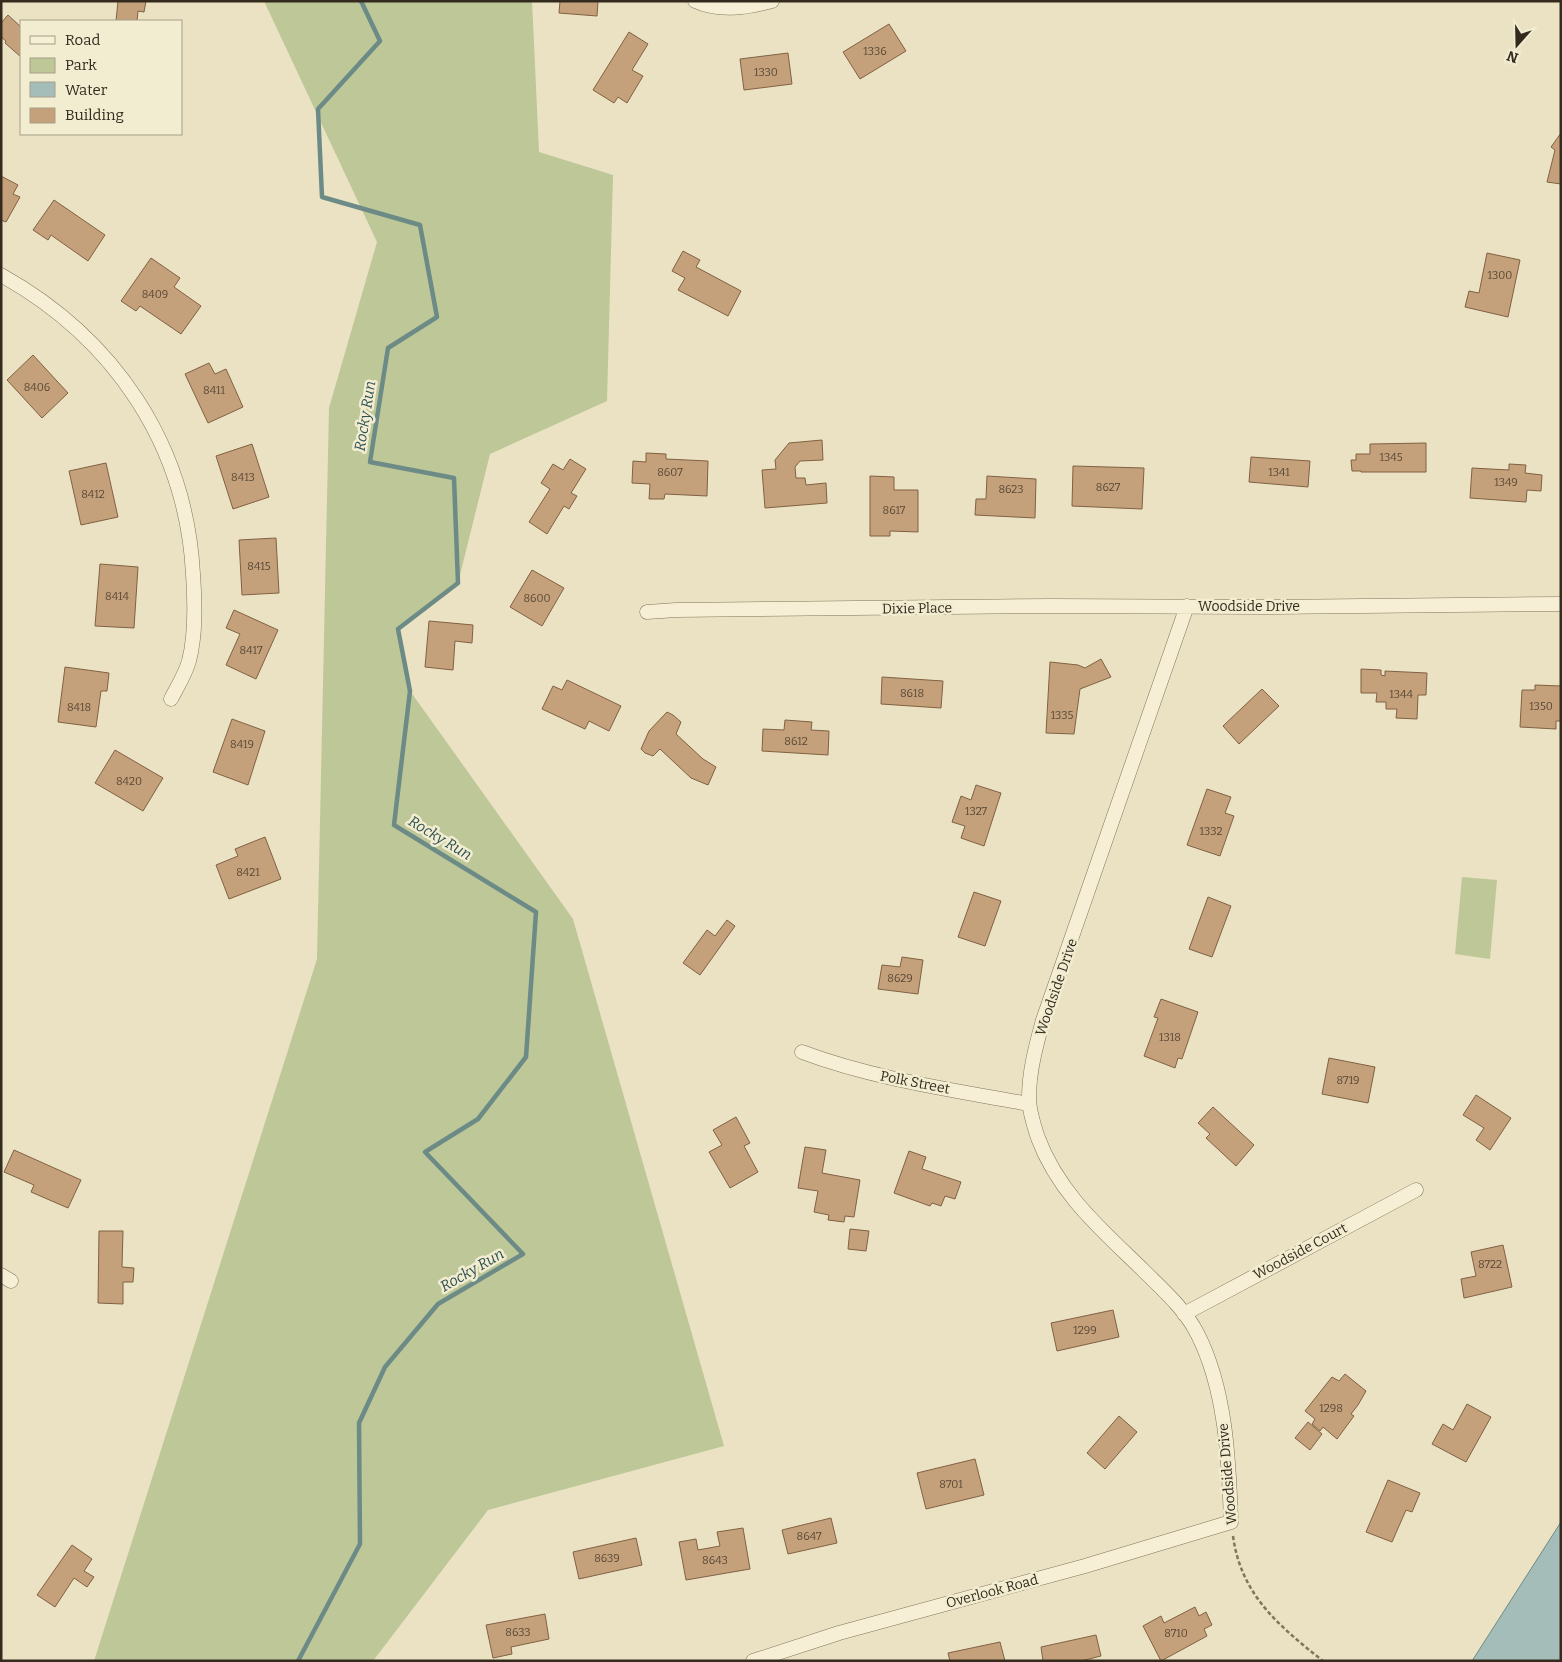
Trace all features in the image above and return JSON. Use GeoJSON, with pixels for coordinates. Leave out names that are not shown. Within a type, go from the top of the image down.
{"type":"FeatureCollection","features":[{"type":"Feature","properties":{"kind":"street"},"geometry":{"type":"LineString","coordinates":[[695,1],[712,7],[729,8],[772,1]]}},
{"type":"Feature","properties":{"kind":"street"},"geometry":{"type":"LineString","coordinates":[[1,276],[47,304],[97,347],[120,374],[138,400],[162,447],[176,481],[187,522],[192,559],[194,598],[192,643],[188,663],[171,699]]}},
{"type":"Feature","properties":{"kind":"street","name":"Woodside Drive"},"geometry":{"type":"LineString","coordinates":[[1231,1522],[1224,1425],[1215,1384],[1197,1333],[1171,1296],[1065,1190],[1044,1154],[1034,1127],[1029,1104],[1030,1075],[1043,1020],[1187,606],[1538,606],[1561,604]]}},
{"type":"Feature","properties":{"kind":"street","name":"Dixie Place"},"geometry":{"type":"LineString","coordinates":[[647,612],[676,610],[1187,606]]}},
{"type":"Feature","properties":{"kind":"street","name":"Polk Street"},"geometry":{"type":"LineString","coordinates":[[802,1052],[834,1064],[869,1073],[1029,1104]]}},
{"type":"Feature","properties":{"kind":"street","name":"Woodside Court"},"geometry":{"type":"LineString","coordinates":[[1184,1314],[1416,1190]]}},
{"type":"Feature","properties":{"kind":"street","name":"Overlook Road"},"geometry":{"type":"LineString","coordinates":[[753,1661],[856,1629],[1085,1566],[1231,1522]]}},
{"type":"Feature","properties":{"kind":"path","name":"Woodside Drive"},"geometry":{"type":"LineString","coordinates":[[1231,1522],[1235,1550],[1243,1575],[1254,1596],[1268,1614],[1323,1661]]}},
{"type":"Feature","properties":{"kind":"green space"},"geometry":{"type":"Polygon","coordinates":[[[264,1],[532,1],[539,152],[613,175],[607,401],[490,454],[458,583],[398,629],[410,691],[573,919],[724,1446],[488,1510],[373,1661],[94,1661],[317,959],[329,408],[377,242],[264,1]]]}},
{"type":"Feature","properties":{"kind":"green space"},"geometry":{"type":"Polygon","coordinates":[[[1462,877],[1497,880],[1490,959],[1455,954],[1462,877]]]}},
{"type":"Feature","properties":{"kind":"water"},"geometry":{"type":"Polygon","coordinates":[[[1561,1522],[1561,1661],[1472,1661],[1561,1522]]]}},
{"type":"Feature","properties":{"kind":"building"},"geometry":{"type":"Polygon","coordinates":[[[118,1],[146,1],[144,12],[138,11],[137,20],[116,20],[118,1]]]}},
{"type":"Feature","properties":{"kind":"building"},"geometry":{"type":"Polygon","coordinates":[[[560,1],[598,1],[597,16],[559,13],[560,1]]]}},
{"type":"Feature","properties":{"kind":"building"},"geometry":{"type":"Polygon","coordinates":[[[8,15],[20,26],[20,56],[1,37],[1,23],[8,15]]]}},
{"type":"Feature","properties":{"kind":"building"},"geometry":{"type":"Polygon","coordinates":[[[889,24],[906,51],[860,79],[843,52],[889,24]]]}},
{"type":"Feature","properties":{"kind":"building"},"geometry":{"type":"Polygon","coordinates":[[[629,32],[648,44],[632,70],[643,76],[627,103],[618,97],[614,103],[593,90],[629,32]]]}},
{"type":"Feature","properties":{"kind":"building"},"geometry":{"type":"Polygon","coordinates":[[[788,53],[792,84],[744,90],[740,59],[788,53]]]}},
{"type":"Feature","properties":{"kind":"building"},"geometry":{"type":"Polygon","coordinates":[[[1561,133],[1561,184],[1547,182],[1555,150],[1551,147],[1561,133]]]}},
{"type":"Feature","properties":{"kind":"building"},"geometry":{"type":"Polygon","coordinates":[[[1,176],[18,185],[13,194],[20,197],[6,222],[1,220],[1,176]]]}},
{"type":"Feature","properties":{"kind":"building"},"geometry":{"type":"Polygon","coordinates":[[[54,200],[105,235],[88,261],[51,235],[48,240],[33,230],[54,200]]]}},
{"type":"Feature","properties":{"kind":"building"},"geometry":{"type":"Polygon","coordinates":[[[683,251],[700,260],[696,267],[741,291],[728,316],[678,290],[685,278],[672,271],[683,251]]]}},
{"type":"Feature","properties":{"kind":"building"},"geometry":{"type":"Polygon","coordinates":[[[1487,253],[1520,260],[1508,317],[1465,307],[1469,291],[1479,293],[1487,253]]]}},
{"type":"Feature","properties":{"kind":"building"},"geometry":{"type":"Polygon","coordinates":[[[151,258],[180,278],[174,287],[201,306],[181,334],[140,306],[136,311],[121,301],[151,258]]]}},
{"type":"Feature","properties":{"kind":"building"},"geometry":{"type":"Polygon","coordinates":[[[33,355],[68,393],[42,418],[7,380],[33,355]]]}},
{"type":"Feature","properties":{"kind":"building"},"geometry":{"type":"Polygon","coordinates":[[[209,363],[215,374],[226,369],[243,407],[208,423],[185,374],[209,363]]]}},
{"type":"Feature","properties":{"kind":"building"},"geometry":{"type":"Polygon","coordinates":[[[822,440],[823,460],[800,461],[795,467],[796,478],[805,478],[806,485],[826,483],[827,503],[765,508],[762,470],[776,469],[775,460],[789,443],[822,440]]]}},
{"type":"Feature","properties":{"kind":"building"},"geometry":{"type":"Polygon","coordinates":[[[1426,443],[1426,472],[1352,471],[1351,460],[1356,460],[1356,454],[1370,454],[1370,444],[1426,443]]]}},
{"type":"Feature","properties":{"kind":"building"},"geometry":{"type":"Polygon","coordinates":[[[252,444],[269,497],[233,509],[216,456],[252,444]]]}},
{"type":"Feature","properties":{"kind":"building"},"geometry":{"type":"Polygon","coordinates":[[[646,453],[666,454],[666,459],[708,461],[707,496],[665,494],[664,499],[649,499],[650,484],[632,483],[633,461],[646,462],[646,453]]]}},
{"type":"Feature","properties":{"kind":"building"},"geometry":{"type":"Polygon","coordinates":[[[1251,457],[1310,461],[1308,487],[1249,482],[1251,457]]]}},
{"type":"Feature","properties":{"kind":"building"},"geometry":{"type":"Polygon","coordinates":[[[570,459],[586,469],[571,493],[577,496],[569,509],[564,506],[547,534],[529,522],[550,489],[541,483],[553,464],[563,470],[570,459]]]}},
{"type":"Feature","properties":{"kind":"building"},"geometry":{"type":"Polygon","coordinates":[[[106,463],[118,517],[81,525],[69,471],[106,463]]]}},
{"type":"Feature","properties":{"kind":"building"},"geometry":{"type":"Polygon","coordinates":[[[1509,464],[1526,465],[1525,473],[1542,475],[1541,491],[1527,490],[1526,502],[1470,498],[1472,468],[1509,470],[1509,464]]]}},
{"type":"Feature","properties":{"kind":"building"},"geometry":{"type":"Polygon","coordinates":[[[1073,466],[1144,468],[1142,509],[1072,506],[1073,466]]]}},
{"type":"Feature","properties":{"kind":"building"},"geometry":{"type":"Polygon","coordinates":[[[870,476],[894,477],[894,490],[918,490],[918,532],[890,531],[890,536],[870,536],[870,476]]]}},
{"type":"Feature","properties":{"kind":"building"},"geometry":{"type":"Polygon","coordinates":[[[987,476],[1036,479],[1035,518],[975,515],[976,499],[986,499],[987,476]]]}},
{"type":"Feature","properties":{"kind":"building"},"geometry":{"type":"Polygon","coordinates":[[[276,538],[279,593],[242,595],[239,540],[276,538]]]}},
{"type":"Feature","properties":{"kind":"building"},"geometry":{"type":"Polygon","coordinates":[[[100,564],[138,567],[134,628],[95,626],[100,564]]]}},
{"type":"Feature","properties":{"kind":"building"},"geometry":{"type":"Polygon","coordinates":[[[532,570],[564,588],[542,626],[510,607],[532,570]]]}},
{"type":"Feature","properties":{"kind":"building"},"geometry":{"type":"Polygon","coordinates":[[[234,610],[278,630],[256,679],[226,665],[240,634],[226,628],[234,610]]]}},
{"type":"Feature","properties":{"kind":"building"},"geometry":{"type":"Polygon","coordinates":[[[429,621],[473,625],[472,643],[455,641],[453,670],[425,667],[429,621]]]}},
{"type":"Feature","properties":{"kind":"building"},"geometry":{"type":"Polygon","coordinates":[[[1101,659],[1111,677],[1080,689],[1074,734],[1046,733],[1050,662],[1078,665],[1085,668],[1101,659]]]}},
{"type":"Feature","properties":{"kind":"building"},"geometry":{"type":"Polygon","coordinates":[[[65,667],[109,673],[107,691],[101,691],[96,727],[58,722],[65,667]]]}},
{"type":"Feature","properties":{"kind":"building"},"geometry":{"type":"Polygon","coordinates":[[[1361,669],[1381,670],[1381,675],[1385,676],[1385,671],[1427,673],[1426,695],[1418,695],[1417,719],[1396,718],[1397,709],[1386,709],[1386,702],[1376,702],[1377,693],[1361,693],[1361,669]]]}},
{"type":"Feature","properties":{"kind":"building"},"geometry":{"type":"Polygon","coordinates":[[[882,677],[943,681],[941,708],[881,704],[882,677]]]}},
{"type":"Feature","properties":{"kind":"building"},"geometry":{"type":"Polygon","coordinates":[[[567,680],[621,706],[609,731],[589,721],[585,729],[542,709],[553,686],[562,690],[567,680]]]}},
{"type":"Feature","properties":{"kind":"building"},"geometry":{"type":"Polygon","coordinates":[[[1535,685],[1561,686],[1561,721],[1556,721],[1556,729],[1520,727],[1522,690],[1535,690],[1535,685]]]}},
{"type":"Feature","properties":{"kind":"building"},"geometry":{"type":"Polygon","coordinates":[[[1262,689],[1279,706],[1239,744],[1223,726],[1262,689]]]}},
{"type":"Feature","properties":{"kind":"building"},"geometry":{"type":"Polygon","coordinates":[[[667,712],[681,722],[676,734],[703,759],[716,767],[708,785],[691,778],[660,749],[653,756],[641,749],[649,731],[667,712]]]}},
{"type":"Feature","properties":{"kind":"building"},"geometry":{"type":"Polygon","coordinates":[[[232,719],[265,731],[248,785],[213,772],[232,719]]]}},
{"type":"Feature","properties":{"kind":"building"},"geometry":{"type":"Polygon","coordinates":[[[785,720],[812,722],[811,730],[829,731],[828,755],[762,751],[763,729],[784,730],[785,720]]]}},
{"type":"Feature","properties":{"kind":"building"},"geometry":{"type":"Polygon","coordinates":[[[115,750],[163,778],[143,811],[95,783],[115,750]]]}},
{"type":"Feature","properties":{"kind":"building"},"geometry":{"type":"Polygon","coordinates":[[[976,785],[1001,793],[984,846],[961,838],[965,826],[952,822],[961,796],[971,800],[976,785]]]}},
{"type":"Feature","properties":{"kind":"building"},"geometry":{"type":"Polygon","coordinates":[[[1207,789],[1231,797],[1225,813],[1234,816],[1220,856],[1187,845],[1207,789]]]}},
{"type":"Feature","properties":{"kind":"building"},"geometry":{"type":"Polygon","coordinates":[[[265,837],[281,879],[229,899],[216,865],[238,856],[235,849],[265,837]]]}},
{"type":"Feature","properties":{"kind":"building"},"geometry":{"type":"Polygon","coordinates":[[[974,892],[1001,901],[985,946],[958,937],[974,892]]]}},
{"type":"Feature","properties":{"kind":"building"},"geometry":{"type":"Polygon","coordinates":[[[1208,897],[1231,906],[1212,957],[1189,949],[1208,897]]]}},
{"type":"Feature","properties":{"kind":"building"},"geometry":{"type":"Polygon","coordinates":[[[727,920],[735,926],[700,975],[683,963],[707,930],[715,936],[727,920]]]}},
{"type":"Feature","properties":{"kind":"building"},"geometry":{"type":"Polygon","coordinates":[[[902,957],[923,960],[918,994],[878,989],[882,965],[900,967],[902,957]]]}},
{"type":"Feature","properties":{"kind":"building"},"geometry":{"type":"Polygon","coordinates":[[[1161,999],[1198,1012],[1182,1059],[1178,1058],[1175,1068],[1144,1056],[1158,1018],[1154,1017],[1161,999]]]}},
{"type":"Feature","properties":{"kind":"building"},"geometry":{"type":"Polygon","coordinates":[[[1329,1058],[1375,1067],[1368,1103],[1322,1094],[1329,1058]]]}},
{"type":"Feature","properties":{"kind":"building"},"geometry":{"type":"Polygon","coordinates":[[[1476,1095],[1511,1118],[1490,1150],[1476,1140],[1484,1128],[1463,1115],[1476,1095]]]}},
{"type":"Feature","properties":{"kind":"building"},"geometry":{"type":"Polygon","coordinates":[[[1213,1107],[1254,1145],[1236,1166],[1206,1138],[1210,1134],[1198,1123],[1213,1107]]]}},
{"type":"Feature","properties":{"kind":"building"},"geometry":{"type":"Polygon","coordinates":[[[736,1117],[750,1143],[744,1146],[758,1172],[730,1188],[709,1152],[722,1145],[713,1130],[736,1117]]]}},
{"type":"Feature","properties":{"kind":"building"},"geometry":{"type":"Polygon","coordinates":[[[805,1147],[826,1150],[822,1173],[860,1180],[854,1217],[845,1216],[844,1222],[828,1220],[829,1215],[814,1212],[818,1191],[798,1188],[805,1147]]]}},
{"type":"Feature","properties":{"kind":"building"},"geometry":{"type":"Polygon","coordinates":[[[14,1150],[81,1180],[68,1208],[31,1192],[34,1185],[4,1172],[14,1150]]]}},
{"type":"Feature","properties":{"kind":"building"},"geometry":{"type":"Polygon","coordinates":[[[909,1151],[926,1157],[922,1169],[961,1182],[955,1199],[945,1196],[941,1206],[932,1203],[930,1206],[894,1193],[909,1151]]]}},
{"type":"Feature","properties":{"kind":"building"},"geometry":{"type":"Polygon","coordinates":[[[850,1229],[869,1231],[866,1251],[848,1249],[850,1229]]]}},
{"type":"Feature","properties":{"kind":"building"},"geometry":{"type":"Polygon","coordinates":[[[99,1231],[123,1231],[122,1267],[134,1268],[133,1282],[123,1282],[123,1304],[98,1303],[99,1231]]]}},
{"type":"Feature","properties":{"kind":"building"},"geometry":{"type":"Polygon","coordinates":[[[1503,1245],[1512,1287],[1464,1298],[1461,1279],[1476,1276],[1471,1252],[1503,1245]]]}},
{"type":"Feature","properties":{"kind":"building"},"geometry":{"type":"Polygon","coordinates":[[[1113,1310],[1119,1337],[1057,1351],[1051,1323],[1113,1310]]]}},
{"type":"Feature","properties":{"kind":"building"},"geometry":{"type":"Polygon","coordinates":[[[1345,1374],[1366,1391],[1351,1414],[1354,1416],[1337,1439],[1323,1427],[1320,1431],[1312,1424],[1315,1419],[1305,1411],[1332,1377],[1339,1381],[1345,1374]]]}},
{"type":"Feature","properties":{"kind":"building"},"geometry":{"type":"Polygon","coordinates":[[[1467,1404],[1491,1417],[1466,1462],[1432,1444],[1443,1424],[1453,1430],[1467,1404]]]}},
{"type":"Feature","properties":{"kind":"building"},"geometry":{"type":"Polygon","coordinates":[[[1119,1416],[1137,1432],[1105,1469],[1087,1453],[1119,1416]]]}},
{"type":"Feature","properties":{"kind":"building"},"geometry":{"type":"Polygon","coordinates":[[[1308,1422],[1322,1434],[1310,1450],[1295,1438],[1308,1422]]]}},
{"type":"Feature","properties":{"kind":"building"},"geometry":{"type":"Polygon","coordinates":[[[975,1459],[984,1495],[926,1509],[917,1473],[975,1459]]]}},
{"type":"Feature","properties":{"kind":"building"},"geometry":{"type":"Polygon","coordinates":[[[1388,1480],[1420,1493],[1412,1512],[1406,1510],[1392,1542],[1366,1532],[1388,1480]]]}},
{"type":"Feature","properties":{"kind":"building"},"geometry":{"type":"Polygon","coordinates":[[[831,1518],[837,1543],[788,1554],[782,1530],[831,1518]]]}},
{"type":"Feature","properties":{"kind":"building"},"geometry":{"type":"Polygon","coordinates":[[[743,1528],[750,1569],[686,1580],[679,1542],[696,1539],[698,1550],[720,1546],[717,1532],[743,1528]]]}},
{"type":"Feature","properties":{"kind":"building"},"geometry":{"type":"Polygon","coordinates":[[[636,1538],[642,1565],[579,1579],[573,1552],[636,1538]]]}},
{"type":"Feature","properties":{"kind":"building"},"geometry":{"type":"Polygon","coordinates":[[[72,1545],[92,1559],[84,1571],[94,1577],[87,1587],[74,1578],[55,1607],[37,1595],[72,1545]]]}},
{"type":"Feature","properties":{"kind":"building"},"geometry":{"type":"Polygon","coordinates":[[[1195,1607],[1199,1616],[1206,1612],[1212,1625],[1204,1629],[1207,1636],[1161,1661],[1143,1626],[1161,1616],[1164,1623],[1195,1607]]]}},
{"type":"Feature","properties":{"kind":"building"},"geometry":{"type":"Polygon","coordinates":[[[545,1614],[549,1639],[511,1647],[512,1654],[493,1658],[486,1625],[545,1614]]]}},
{"type":"Feature","properties":{"kind":"building"},"geometry":{"type":"Polygon","coordinates":[[[1096,1635],[1101,1656],[1081,1661],[1043,1661],[1041,1647],[1096,1635]]]}},
{"type":"Feature","properties":{"kind":"building"},"geometry":{"type":"Polygon","coordinates":[[[1000,1642],[1005,1661],[950,1661],[948,1653],[1000,1642]]]}},
{"type":"Feature","properties":{"kind":"waterway","name":"Rocky Run"},"geometry":{"type":"LineString","coordinates":[[298,1661],[360,1544],[359,1423],[385,1367],[438,1304],[523,1254],[425,1152],[478,1119],[526,1057],[536,912],[394,825],[410,691],[398,629],[458,583],[454,478],[370,462],[388,348],[437,317],[420,225],[322,197],[318,109],[380,41],[361,1]]}}]}
